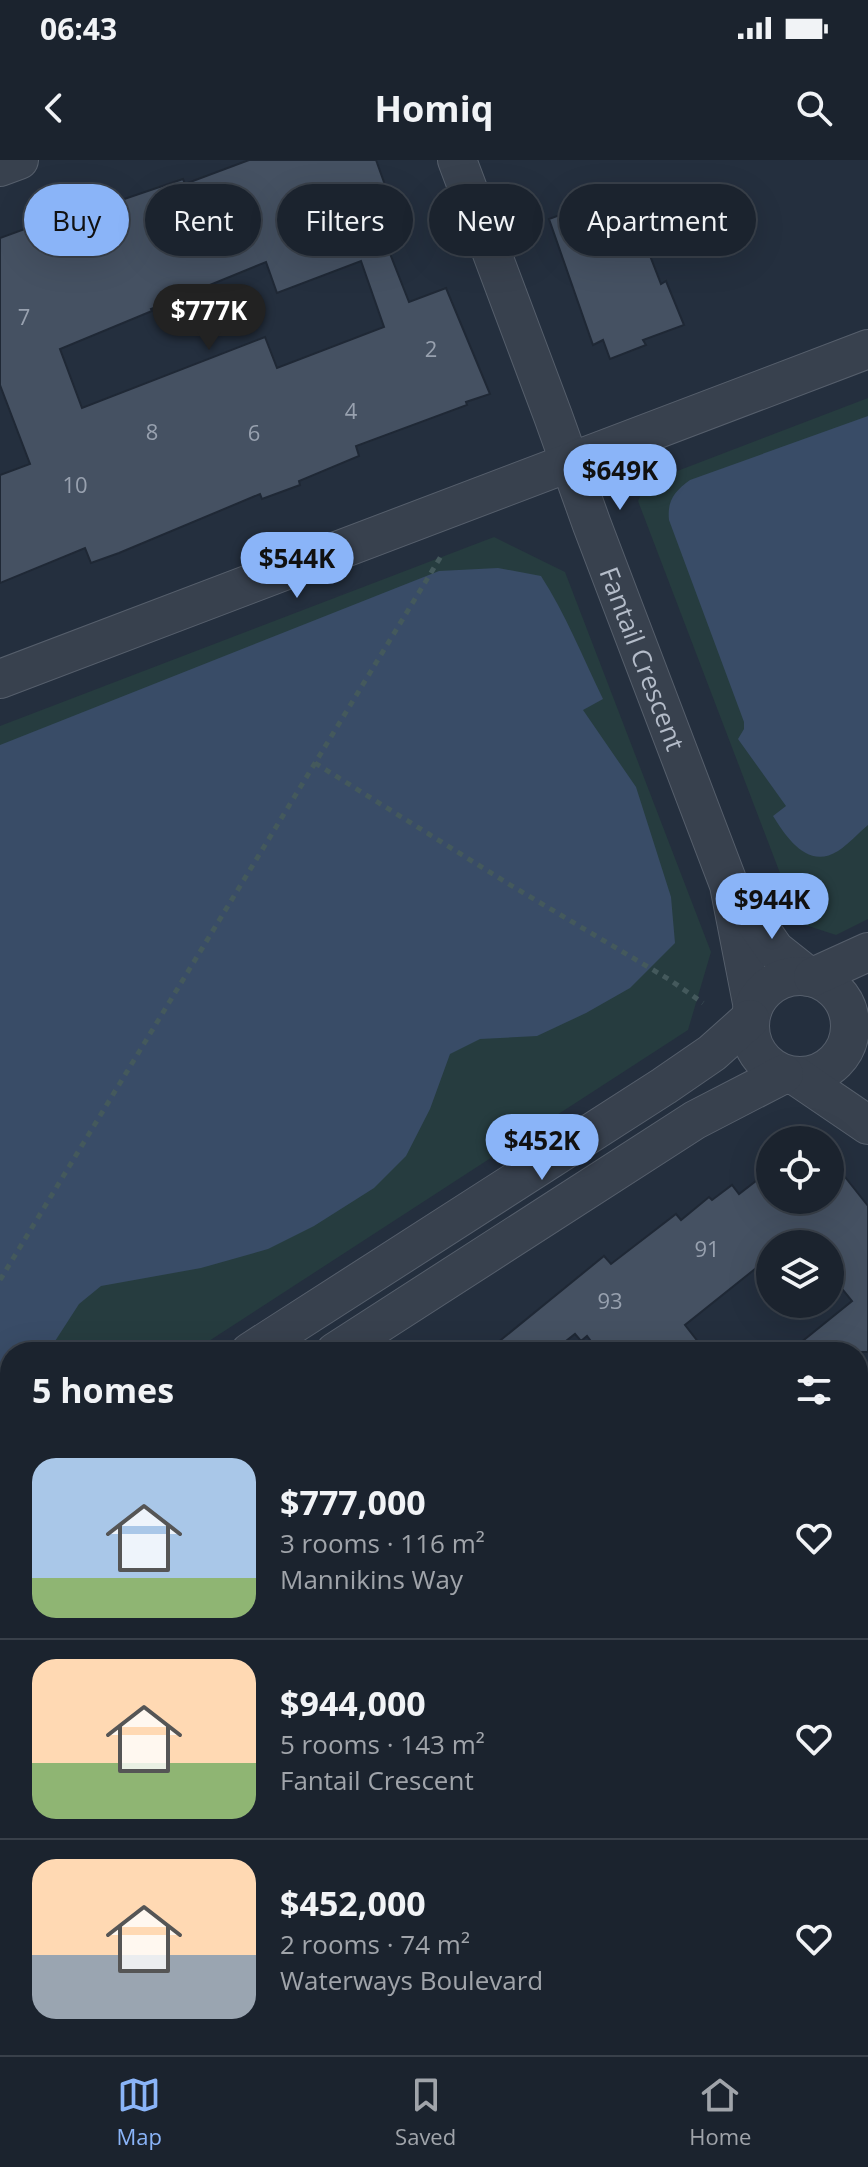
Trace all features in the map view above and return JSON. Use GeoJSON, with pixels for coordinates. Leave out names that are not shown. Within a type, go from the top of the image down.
{"type":"FeatureCollection","features":[{"type":"Feature","properties":{"kind":"street"},"geometry":{"type":"LineString","coordinates":[[0,167],[19,160]]}},
{"type":"Feature","properties":{"kind":"street","name":"Fantail Crescent"},"geometry":{"type":"LineString","coordinates":[[457,160],[597,540],[729,885],[751,1014]]}},
{"type":"Feature","properties":{"kind":"street"},"geometry":{"type":"LineString","coordinates":[[0,679],[868,349]]}},
{"type":"Feature","properties":{"kind":"street","name":"Fantail Crescent"},"geometry":{"type":"LineString","coordinates":[[729,885],[775,950],[811,977]]}},
{"type":"Feature","properties":{"kind":"street"},"geometry":{"type":"LineString","coordinates":[[811,977],[868,952]]}},
{"type":"Feature","properties":{"kind":"street"},"geometry":{"type":"LineString","coordinates":[[868,1073],[855,1026],[840,996],[832,988],[811,977],[798,976],[776,982],[758,998],[751,1014],[750,1031],[757,1053],[765,1062],[868,1125]]}},
{"type":"Feature","properties":{"kind":"street"},"geometry":{"type":"LineString","coordinates":[[239,1342],[664,1086],[712,1053],[751,1014]]}},
{"type":"Feature","properties":{"kind":"street"},"geometry":{"type":"LineString","coordinates":[[351,1342],[695,1120],[790,1075],[808,1075],[829,1067],[845,1049],[855,1026]]}},
{"type":"Feature","properties":{"kind":"path"},"geometry":{"type":"LineString","coordinates":[[0,1280],[442,554]]}},
{"type":"Feature","properties":{"kind":"path"},"geometry":{"type":"LineString","coordinates":[[315,763],[703,1003],[707,991]]}},
{"type":"Feature","properties":{"kind":"green space"},"geometry":{"type":"Polygon","coordinates":[[[868,398],[868,919],[836,935],[799,923],[638,501],[646,483],[868,398]]]}},
{"type":"Feature","properties":{"kind":"green space"},"geometry":{"type":"Polygon","coordinates":[[[494,537],[565,572],[711,952],[688,1030],[207,1342],[0,1342],[0,726],[494,537]]]}},
{"type":"Feature","properties":{"kind":"water"},"geometry":{"type":"Polygon","coordinates":[[[868,416],[868,825],[838,851],[817,857],[800,849],[779,825],[773,816],[786,806],[738,739],[744,722],[669,520],[669,507],[676,492],[690,480],[868,416]]]}},
{"type":"Feature","properties":{"kind":"water"},"geometry":{"type":"Polygon","coordinates":[[[498,568],[541,576],[574,636],[603,699],[583,710],[636,787],[671,897],[675,943],[630,988],[586,1013],[537,1036],[480,1039],[450,1054],[430,1109],[406,1156],[374,1188],[314,1226],[268,1249],[201,1268],[101,1286],[79,1304],[54,1342],[0,1342],[0,745],[439,571],[498,568]]]}},
{"type":"Feature","properties":{"kind":"building"},"geometry":{"type":"Polygon","coordinates":[[[249,160],[376,160],[385,184],[277,184],[277,256],[391,256],[409,302],[446,288],[490,394],[356,446],[359,456],[299,481],[300,485],[262,499],[260,494],[91,563],[85,548],[0,583],[0,475],[30,464],[0,385],[0,238],[24,229],[24,256],[129,256],[129,197],[145,192],[145,256],[261,256],[261,184],[185,184],[249,160]],[[361,261],[277,293],[266,262],[60,349],[82,408],[265,337],[277,368],[384,327],[361,261]]]}},
{"type":"Feature","properties":{"kind":"building"},"geometry":{"type":"Polygon","coordinates":[[[183,179],[185,184],[168,184],[183,179]]]}},
{"type":"Feature","properties":{"kind":"building"},"geometry":{"type":"Polygon","coordinates":[[[559,215],[559,248],[549,219],[559,215]]]}},
{"type":"Feature","properties":{"kind":"building"},"geometry":{"type":"Polygon","coordinates":[[[562,256],[650,256],[661,284],[666,281],[684,325],[643,340],[646,345],[610,359],[603,340],[593,345],[562,256]]]}},
{"type":"Feature","properties":{"kind":"building"},"geometry":{"type":"Polygon","coordinates":[[[844,1176],[868,1206],[868,1342],[801,1342],[831,1318],[844,1318],[844,1307],[852,1301],[844,1291],[844,1230],[756,1230],[756,1268],[685,1325],[698,1342],[592,1342],[587,1336],[581,1341],[575,1334],[565,1342],[498,1342],[604,1256],[611,1264],[676,1214],[681,1220],[709,1197],[712,1200],[732,1185],[739,1194],[756,1181],[756,1214],[844,1214],[844,1176]]]}}]}
